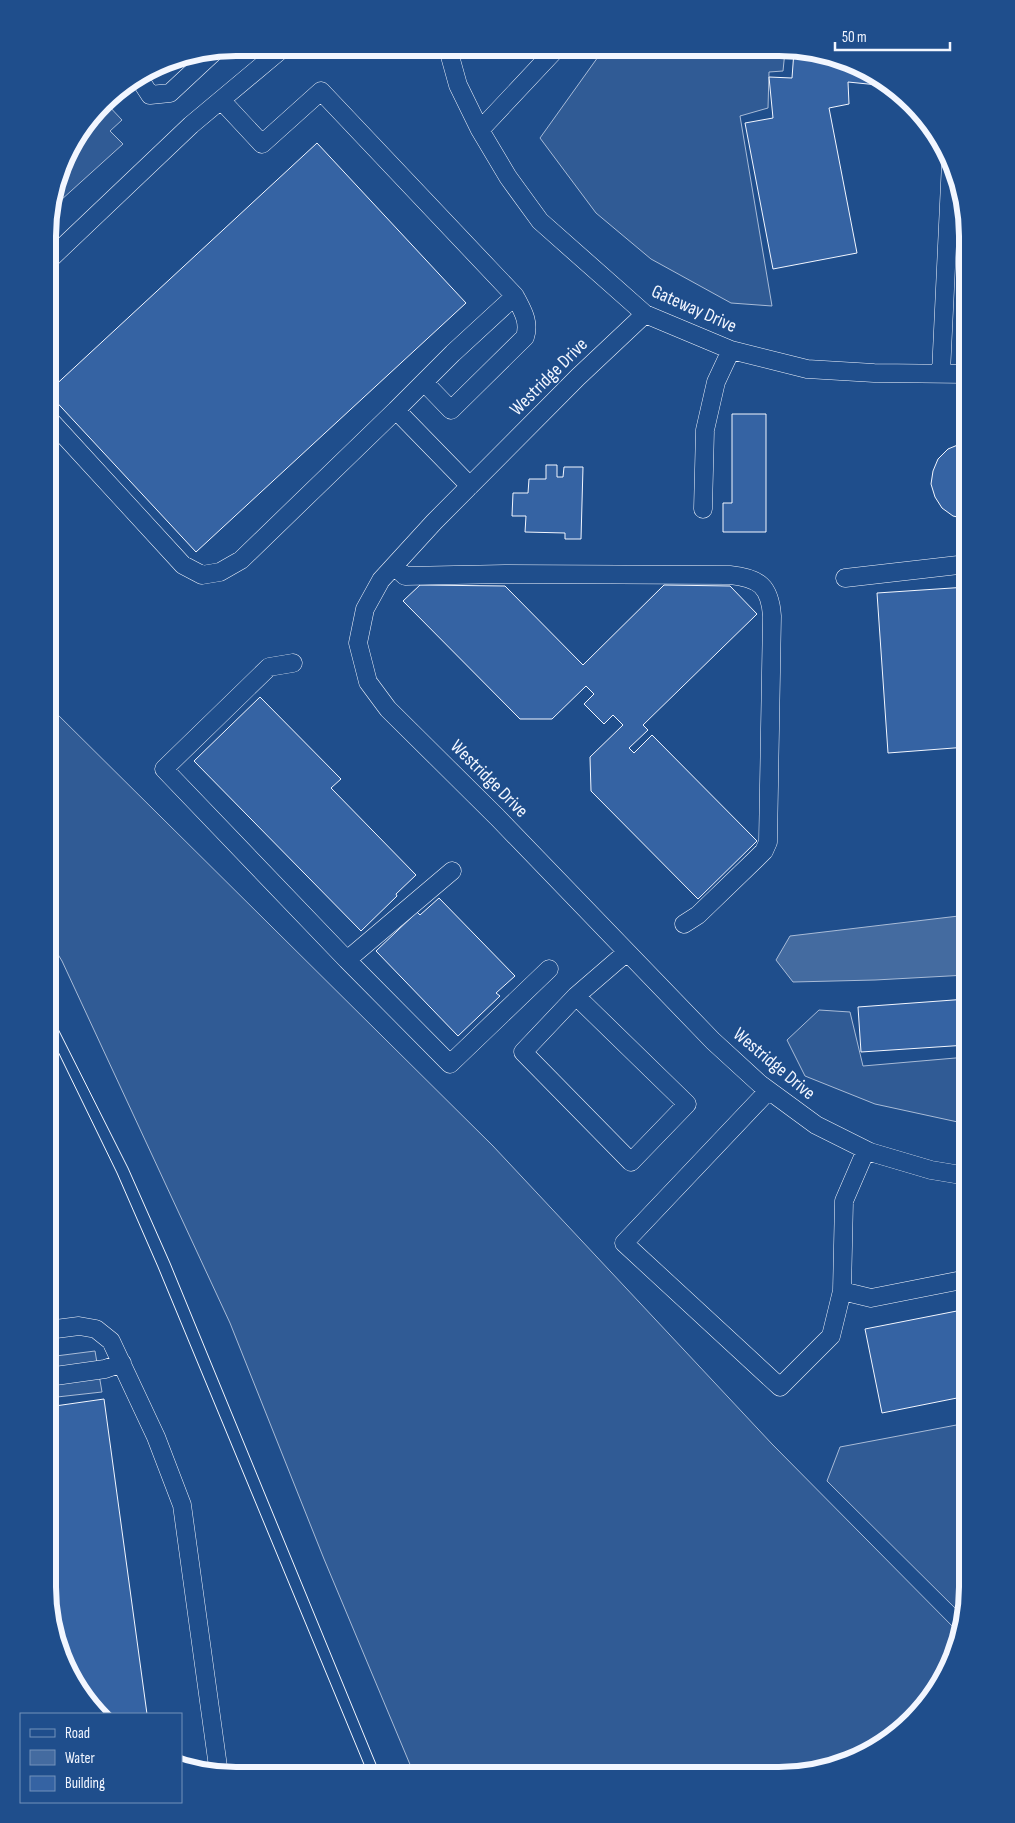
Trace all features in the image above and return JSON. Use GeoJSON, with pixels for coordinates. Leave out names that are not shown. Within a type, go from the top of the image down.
{"type":"FeatureCollection","features":[{"type":"Feature","properties":{"kind":"street"},"geometry":{"type":"LineString","coordinates":[[56,253],[190,125],[273,56]]}},
{"type":"Feature","properties":{"kind":"street","name":"Gateway Drive"},"geometry":{"type":"LineString","coordinates":[[450,56],[458,85],[480,130],[508,178],[540,221],[645,314],[731,350],[806,370],[959,374]]}},
{"type":"Feature","properties":{"kind":"street"},"geometry":{"type":"LineString","coordinates":[[480,130],[550,56]]}},
{"type":"Feature","properties":{"kind":"street"},"geometry":{"type":"LineString","coordinates":[[142,83],[150,95],[170,93],[206,59]]}},
{"type":"Feature","properties":{"kind":"street"},"geometry":{"type":"LineString","coordinates":[[221,100],[262,144],[321,91],[514,296],[527,320],[525,337],[451,410],[424,382]]}},
{"type":"Feature","properties":{"kind":"street"},"geometry":{"type":"LineString","coordinates":[[942,373],[950,182]]}},
{"type":"Feature","properties":{"kind":"street"},"geometry":{"type":"LineString","coordinates":[[56,426],[184,565],[202,575],[220,572],[241,560],[514,296]]}},
{"type":"Feature","properties":{"kind":"street","name":"Westridge Drive"},"geometry":{"type":"LineString","coordinates":[[645,314],[578,377],[470,486],[381,580],[365,609],[358,643],[368,682],[388,709],[497,817],[713,1041],[768,1091],[816,1126],[866,1150],[931,1170],[959,1175]]}},
{"type":"Feature","properties":{"kind":"street"},"geometry":{"type":"LineString","coordinates":[[703,509],[705,430],[716,382],[731,350]]}},
{"type":"Feature","properties":{"kind":"street"},"geometry":{"type":"LineString","coordinates":[[396,410],[470,486]]}},
{"type":"Feature","properties":{"kind":"street"},"geometry":{"type":"LineString","coordinates":[[845,578],[959,565]]}},
{"type":"Feature","properties":{"kind":"street"},"geometry":{"type":"LineString","coordinates":[[394,566],[405,576],[505,574],[730,575],[745,576],[757,581],[766,590],[771,604],[772,616],[768,842],[764,852],[698,915],[684,924]]}},
{"type":"Feature","properties":{"kind":"street"},"geometry":{"type":"LineString","coordinates":[[294,663],[269,667],[164,769],[347,960],[450,1064],[549,969]]}},
{"type":"Feature","properties":{"kind":"street"},"geometry":{"type":"LineString","coordinates":[[347,960],[452,871]]}},
{"type":"Feature","properties":{"kind":"street"},"geometry":{"type":"LineString","coordinates":[[576,996],[687,1104],[631,1162],[523,1052],[576,996],[627,952]]}},
{"type":"Feature","properties":{"kind":"street"},"geometry":{"type":"LineString","coordinates":[[768,1091],[624,1243],[780,1388],[831,1336],[842,1291],[844,1201],[866,1150]]}},
{"type":"Feature","properties":{"kind":"street"},"geometry":{"type":"LineString","coordinates":[[842,1291],[871,1298],[959,1281]]}},
{"type":"Feature","properties":{"kind":"street"},"geometry":{"type":"LineString","coordinates":[[56,1329],[79,1326],[96,1329],[112,1341],[156,1437],[182,1505],[219,1765]]}},
{"type":"Feature","properties":{"kind":"street"},"geometry":{"type":"LineString","coordinates":[[56,1375],[105,1369],[122,1363]]}},
{"type":"Feature","properties":{"kind":"shaded area"},"geometry":{"type":"Polygon","coordinates":[[[599,56],[784,57],[783,71],[769,72],[768,108],[740,116],[772,306],[731,303],[651,259],[596,213],[540,138],[599,56]]]}},
{"type":"Feature","properties":{"kind":"shaded area"},"geometry":{"type":"Polygon","coordinates":[[[110,108],[122,120],[110,131],[123,144],[60,201],[62,190],[80,146],[110,108]]]}},
{"type":"Feature","properties":{"kind":"shaded area"},"geometry":{"type":"Polygon","coordinates":[[[56,713],[493,1146],[772,1444],[954,1628],[945,1655],[935,1676],[914,1705],[897,1722],[868,1743],[825,1761],[802,1765],[778,1767],[411,1767],[324,1559],[230,1323],[56,951],[56,713]]]}},
{"type":"Feature","properties":{"kind":"shaded area"},"geometry":{"type":"Polygon","coordinates":[[[819,1010],[850,1012],[863,1066],[959,1058],[959,1122],[875,1104],[805,1076],[787,1040],[819,1010]]]}},
{"type":"Feature","properties":{"kind":"shaded area"},"geometry":{"type":"Polygon","coordinates":[[[95,1351],[102,1392],[56,1397],[56,1356],[95,1351]]]}},
{"type":"Feature","properties":{"kind":"shaded area"},"geometry":{"type":"Polygon","coordinates":[[[959,1425],[959,1586],[957,1610],[827,1481],[840,1447],[959,1425]]]}},
{"type":"Feature","properties":{"kind":"water"},"geometry":{"type":"Polygon","coordinates":[[[959,916],[959,975],[793,982],[776,960],[790,936],[959,916]]]}},
{"type":"Feature","properties":{"kind":"building"},"geometry":{"type":"Polygon","coordinates":[[[794,57],[825,62],[847,70],[876,85],[848,82],[849,104],[829,108],[857,253],[773,269],[745,123],[773,118],[769,77],[792,78],[794,57]]]}},
{"type":"Feature","properties":{"kind":"building"},"geometry":{"type":"Polygon","coordinates":[[[317,143],[466,303],[196,552],[56,402],[56,385],[317,143]]]}},
{"type":"Feature","properties":{"kind":"building"},"geometry":{"type":"Polygon","coordinates":[[[732,414],[766,414],[766,532],[723,532],[723,503],[732,503],[732,414]]]}},
{"type":"Feature","properties":{"kind":"building"},"geometry":{"type":"Polygon","coordinates":[[[959,444],[959,517],[953,516],[942,508],[935,497],[931,484],[933,471],[938,459],[948,449],[959,444]]]}},
{"type":"Feature","properties":{"kind":"building"},"geometry":{"type":"Polygon","coordinates":[[[546,465],[557,465],[557,477],[563,477],[564,467],[583,467],[581,539],[565,539],[565,533],[525,532],[526,516],[512,516],[513,493],[528,493],[529,479],[546,479],[546,465]]]}},
{"type":"Feature","properties":{"kind":"building"},"geometry":{"type":"Polygon","coordinates":[[[420,585],[505,586],[583,665],[664,585],[730,586],[757,614],[643,725],[648,730],[629,748],[634,753],[652,735],[757,841],[698,899],[591,791],[590,757],[623,725],[613,715],[604,724],[584,704],[594,694],[586,686],[552,719],[520,719],[403,601],[420,585]]]}},
{"type":"Feature","properties":{"kind":"building"},"geometry":{"type":"Polygon","coordinates":[[[959,588],[959,748],[888,753],[877,593],[959,588]]]}},
{"type":"Feature","properties":{"kind":"building"},"geometry":{"type":"Polygon","coordinates":[[[260,697],[341,779],[331,788],[416,875],[361,931],[194,761],[260,697]]]}},
{"type":"Feature","properties":{"kind":"building"},"geometry":{"type":"Polygon","coordinates":[[[439,898],[515,976],[496,993],[500,996],[458,1036],[376,951],[417,912],[420,915],[439,898]]]}},
{"type":"Feature","properties":{"kind":"building"},"geometry":{"type":"Polygon","coordinates":[[[959,1000],[959,1046],[861,1052],[858,1007],[959,1000]]]}},
{"type":"Feature","properties":{"kind":"building"},"geometry":{"type":"Polygon","coordinates":[[[959,1311],[959,1398],[882,1413],[865,1329],[959,1311]]]}},
{"type":"Feature","properties":{"kind":"building"},"geometry":{"type":"Polygon","coordinates":[[[104,1399],[147,1713],[108,1713],[80,1676],[62,1633],[56,1586],[56,1406],[104,1399]]]}},
{"type":"Feature","properties":{"kind":"tram line"},"geometry":{"type":"LineString","coordinates":[[56,1025],[128,1168],[170,1263],[377,1767]]}},
{"type":"Feature","properties":{"kind":"tram line"},"geometry":{"type":"LineString","coordinates":[[56,1047],[117,1173],[158,1267],[365,1767]]}}]}
